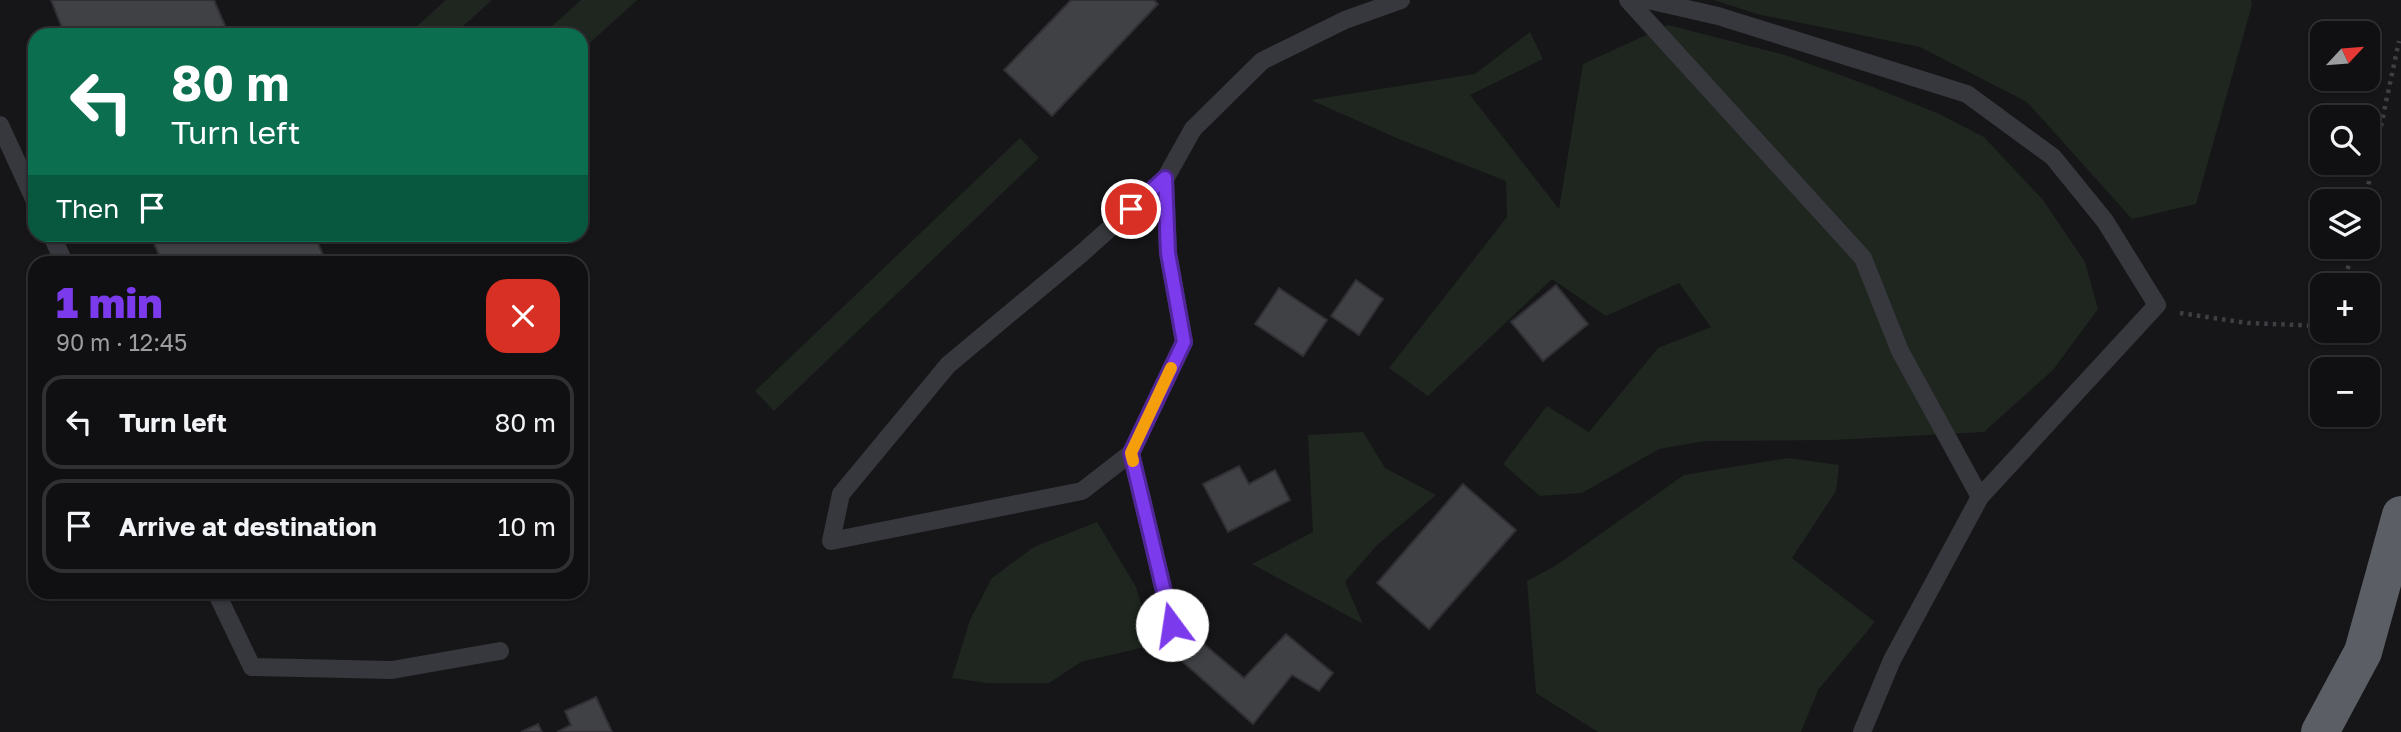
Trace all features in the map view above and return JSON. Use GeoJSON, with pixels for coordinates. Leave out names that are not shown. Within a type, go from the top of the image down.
{"type":"FeatureCollection","features":[{"type":"Feature","properties":{"kind":"highway"},"geometry":{"type":"LineString","coordinates":[[2320,732],[2363,652],[2401,515]]}},
{"type":"Feature","properties":{"kind":"lane"},"geometry":{"type":"LineString","coordinates":[[1165,178],[1168,253],[1184,342],[1131,453],[1082,491],[831,541],[841,494],[948,365],[1081,254],[1165,178],[1193,129],[1262,61],[1345,20],[1402,0]]}},
{"type":"Feature","properties":{"kind":"lane"},"geometry":{"type":"LineString","coordinates":[[1628,0],[1863,258],[1900,351],[1980,496]]}},
{"type":"Feature","properties":{"kind":"lane"},"geometry":{"type":"LineString","coordinates":[[1648,0],[1718,16],[1967,94],[2053,157],[2105,221],[2157,305],[1980,496],[1892,660],[1862,732]]}},
{"type":"Feature","properties":{"kind":"lane"},"geometry":{"type":"LineString","coordinates":[[0,125],[28,186]]}},
{"type":"Feature","properties":{"kind":"lane"},"geometry":{"type":"LineString","coordinates":[[1131,453],[1172,625]]}},
{"type":"Feature","properties":{"kind":"lane"},"geometry":{"type":"LineString","coordinates":[[219,599],[251,667],[392,670],[500,651]]}},
{"type":"Feature","properties":{"kind":"path"},"geometry":{"type":"LineString","coordinates":[[2368,189],[2399,41]]}},
{"type":"Feature","properties":{"kind":"path"},"geometry":{"type":"LineString","coordinates":[[2157,305],[2182,313],[2248,323],[2310,326]]}},
{"type":"Feature","properties":{"kind":"shaded area"},"geometry":{"type":"Polygon","coordinates":[[[446,0],[492,0],[461,28],[416,27],[446,0]]]}},
{"type":"Feature","properties":{"kind":"shaded area"},"geometry":{"type":"Polygon","coordinates":[[[581,0],[637,0],[588,45],[588,28],[550,28],[581,0]]]}},
{"type":"Feature","properties":{"kind":"shaded area"},"geometry":{"type":"Polygon","coordinates":[[[1714,0],[2251,0],[2252,5],[2196,204],[2132,219],[2027,102],[1920,47],[1757,14],[1714,0]]]}},
{"type":"Feature","properties":{"kind":"shaded area"},"geometry":{"type":"Polygon","coordinates":[[[1668,25],[1785,55],[1939,114],[1984,137],[2043,200],[2085,262],[2098,309],[2053,370],[1984,432],[1833,440],[1705,441],[1659,449],[1582,493],[1540,496],[1503,464],[1547,406],[1589,432],[1658,348],[1711,327],[1679,283],[1606,316],[1552,279],[1428,396],[1389,368],[1507,217],[1506,181],[1394,137],[1311,100],[1475,74],[1530,32],[1543,59],[1470,95],[1559,209],[1583,64],[1668,25]]]}},
{"type":"Feature","properties":{"kind":"shaded area"},"geometry":{"type":"Polygon","coordinates":[[[1020,138],[1039,158],[774,411],[755,391],[1020,138]]]}},
{"type":"Feature","properties":{"kind":"shaded area"},"geometry":{"type":"Polygon","coordinates":[[[1363,432],[1385,468],[1436,495],[1377,545],[1345,582],[1363,624],[1252,564],[1313,532],[1308,435],[1363,432]]]}},
{"type":"Feature","properties":{"kind":"shaded area"},"geometry":{"type":"Polygon","coordinates":[[[1788,458],[1839,465],[1836,491],[1792,558],[1875,622],[1818,690],[1801,732],[1598,732],[1536,693],[1527,581],[1555,566],[1684,475],[1788,458]]]}},
{"type":"Feature","properties":{"kind":"shaded area"},"geometry":{"type":"Polygon","coordinates":[[[1097,522],[1136,587],[1153,645],[1081,662],[1049,683],[987,683],[952,678],[970,620],[992,578],[1034,547],[1097,522]]]}},
{"type":"Feature","properties":{"kind":"building"},"geometry":{"type":"Polygon","coordinates":[[[51,0],[214,0],[226,28],[62,28],[51,0]]]}},
{"type":"Feature","properties":{"kind":"building"},"geometry":{"type":"Polygon","coordinates":[[[1071,0],[1154,0],[1158,4],[1052,116],[1004,70],[1071,0]]]}},
{"type":"Feature","properties":{"kind":"building"},"geometry":{"type":"Polygon","coordinates":[[[153,242],[317,242],[323,256],[159,256],[153,242]]]}},
{"type":"Feature","properties":{"kind":"building"},"geometry":{"type":"Polygon","coordinates":[[[1356,280],[1383,299],[1359,335],[1331,316],[1356,280]]]}},
{"type":"Feature","properties":{"kind":"building"},"geometry":{"type":"Polygon","coordinates":[[[1556,285],[1588,324],[1543,361],[1511,322],[1556,285]]]}},
{"type":"Feature","properties":{"kind":"building"},"geometry":{"type":"Polygon","coordinates":[[[1279,288],[1327,320],[1303,356],[1255,324],[1279,288]]]}},
{"type":"Feature","properties":{"kind":"building"},"geometry":{"type":"Polygon","coordinates":[[[1239,466],[1249,484],[1275,470],[1290,500],[1228,532],[1203,484],[1239,466]]]}},
{"type":"Feature","properties":{"kind":"building"},"geometry":{"type":"Polygon","coordinates":[[[1463,484],[1516,530],[1429,629],[1377,583],[1463,484]]]}},
{"type":"Feature","properties":{"kind":"building"},"geometry":{"type":"Polygon","coordinates":[[[1192,634],[1244,678],[1286,634],[1333,673],[1319,691],[1292,675],[1253,724],[1175,655],[1192,634]]]}},
{"type":"Feature","properties":{"kind":"building"},"geometry":{"type":"Polygon","coordinates":[[[596,697],[612,732],[557,732],[571,725],[565,711],[596,697]]]}},
{"type":"Feature","properties":{"kind":"building"},"geometry":{"type":"Polygon","coordinates":[[[538,724],[542,732],[521,732],[538,724]]]}},
{"type":"Feature","properties":{"kind":"slow traffic"},"geometry":{"type":"LineString","coordinates":[[1133,461],[1131,453],[1171,368]]}},
{"type":"Feature","properties":{"kind":"route"},"geometry":{"type":"LineString","coordinates":[[1131,209],[1165,178],[1168,253],[1184,342],[1131,453],[1172,625]]}}]}
